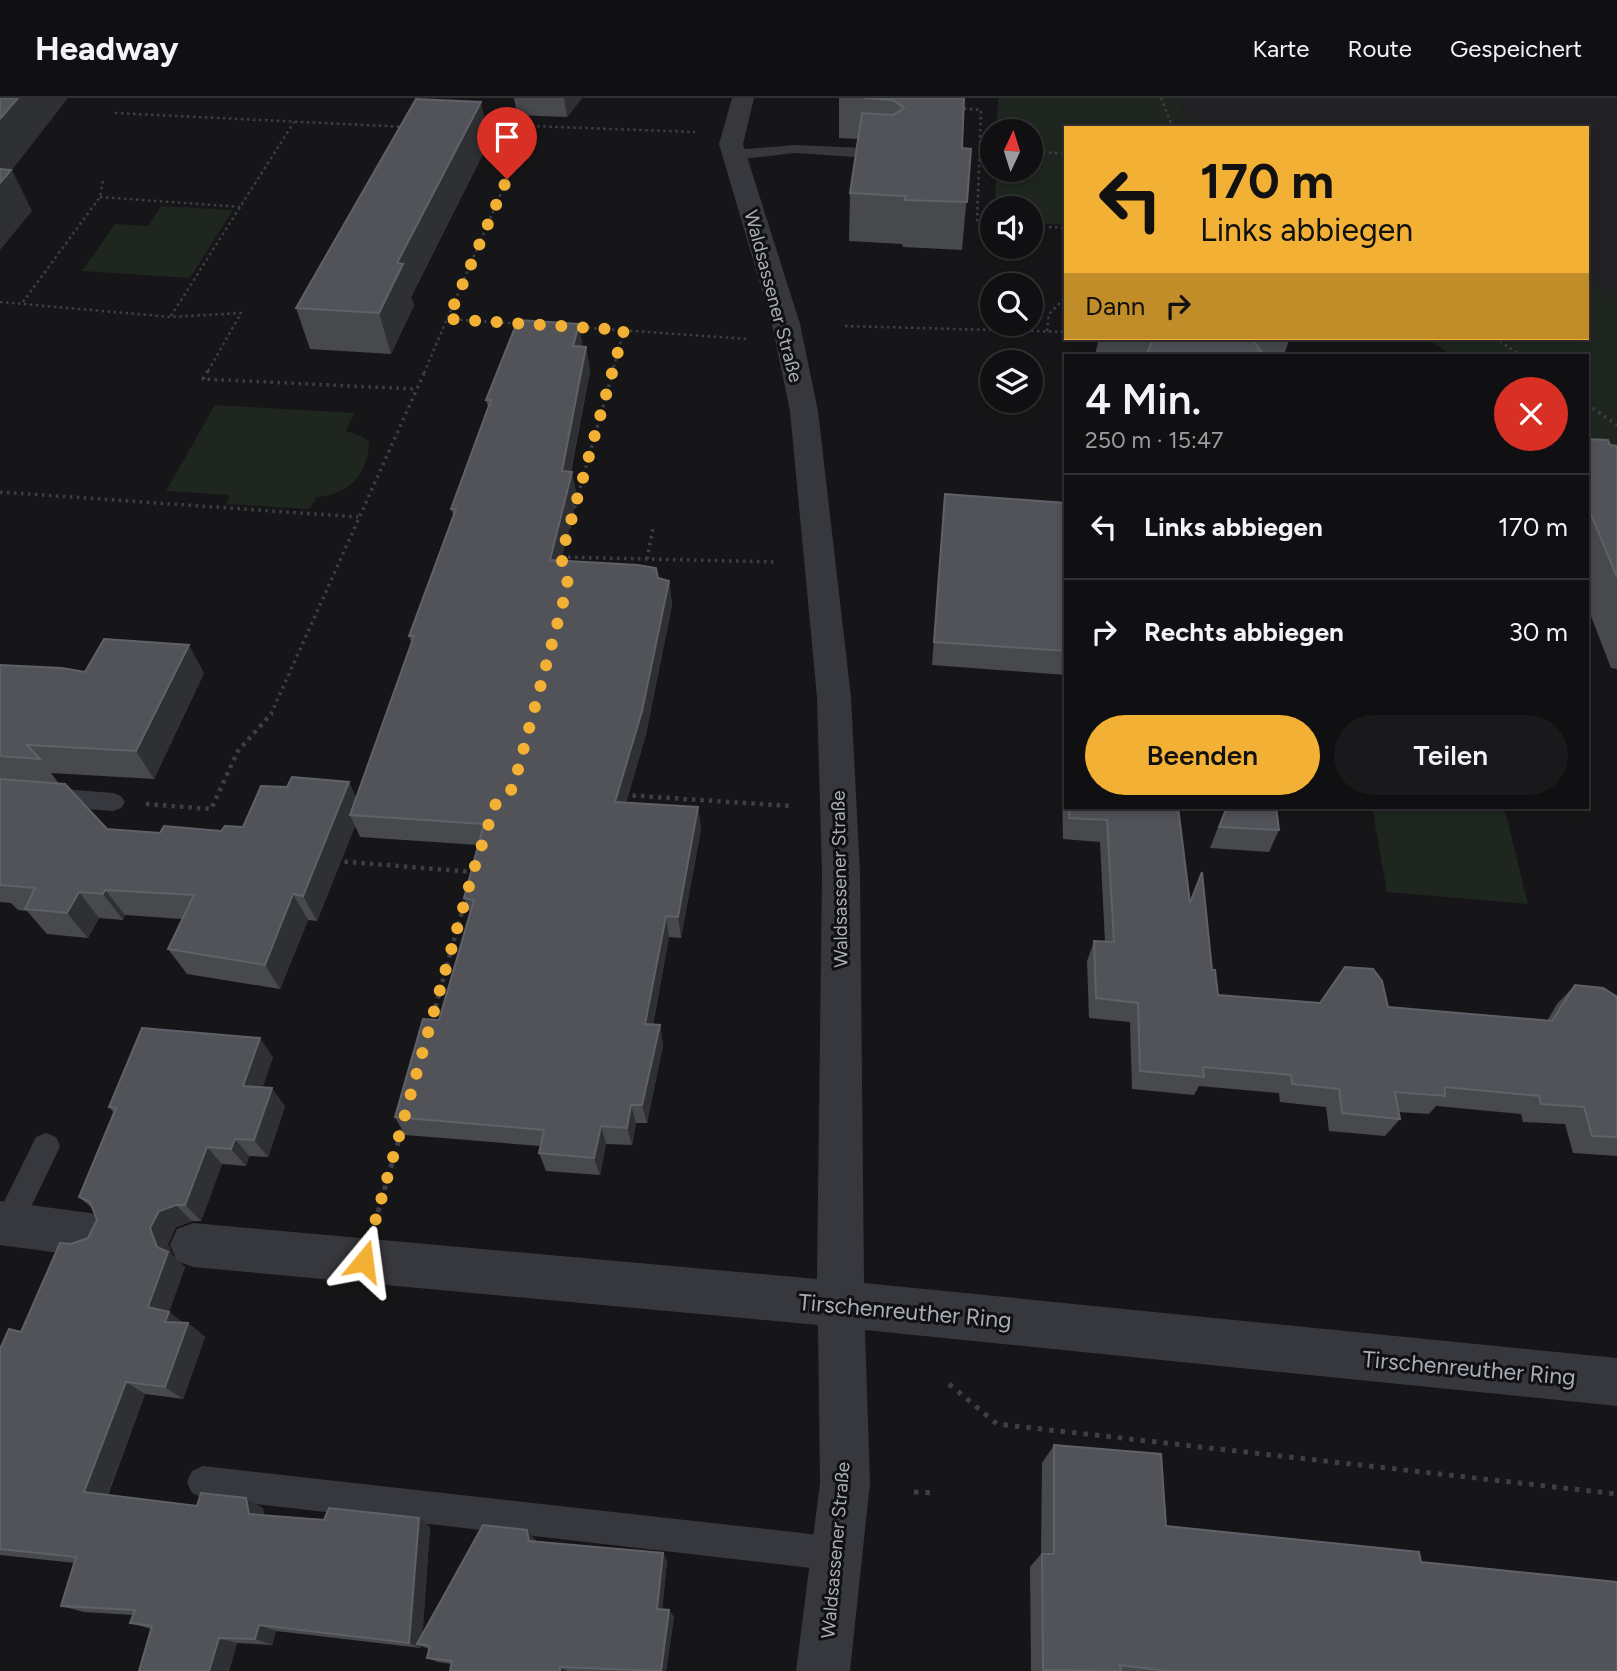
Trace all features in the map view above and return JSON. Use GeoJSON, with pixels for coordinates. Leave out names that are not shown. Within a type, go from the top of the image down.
{"type":"FeatureCollection","features":[{"type":"Feature","properties":{"kind":"street","name":"Waldsassener Straße"},"geometry":{"type":"LineString","coordinates":[[743,98],[732,144],[719,144],[786,324],[804,411],[822,561],[834,697],[841,874],[841,1305],[845,1483],[823,1671]]}},
{"type":"Feature","properties":{"kind":"street"},"geometry":{"type":"LineString","coordinates":[[4,1223],[90,1235]]}},
{"type":"Feature","properties":{"kind":"street","name":"Tirschenreuther Ring"},"geometry":{"type":"LineString","coordinates":[[193,1245],[1617,1381]]}},
{"type":"Feature","properties":{"kind":"lane"},"geometry":{"type":"LineString","coordinates":[[719,144],[891,154]]}},
{"type":"Feature","properties":{"kind":"lane"},"geometry":{"type":"LineString","coordinates":[[0,793],[113,802]]}},
{"type":"Feature","properties":{"kind":"lane"},"geometry":{"type":"LineString","coordinates":[[4,1223],[46,1146]]}},
{"type":"Feature","properties":{"kind":"lane"},"geometry":{"type":"LineString","coordinates":[[203,1482],[837,1554]]}},
{"type":"Feature","properties":{"kind":"path"},"geometry":{"type":"LineString","coordinates":[[1161,98],[1172,126]]}},
{"type":"Feature","properties":{"kind":"path"},"geometry":{"type":"LineString","coordinates":[[947,108],[981,110],[981,119]]}},
{"type":"Feature","properties":{"kind":"path"},"geometry":{"type":"LineString","coordinates":[[115,113],[418,127]]}},
{"type":"Feature","properties":{"kind":"path"},"geometry":{"type":"LineString","coordinates":[[171,317],[295,121]]}},
{"type":"Feature","properties":{"kind":"path"},"geometry":{"type":"LineString","coordinates":[[113,802],[211,809],[238,751],[271,714],[414,389],[448,319],[530,126],[719,144]]}},
{"type":"Feature","properties":{"kind":"path"},"geometry":{"type":"LineString","coordinates":[[472,130],[527,132]]}},
{"type":"Feature","properties":{"kind":"path"},"geometry":{"type":"LineString","coordinates":[[980,146],[980,222]]}},
{"type":"Feature","properties":{"kind":"path"},"geometry":{"type":"LineString","coordinates":[[1043,152],[1064,155]]}},
{"type":"Feature","properties":{"kind":"path"},"geometry":{"type":"LineString","coordinates":[[22,303],[100,197],[103,180]]}},
{"type":"Feature","properties":{"kind":"path"},"geometry":{"type":"LineString","coordinates":[[100,197],[241,207]]}},
{"type":"Feature","properties":{"kind":"path"},"geometry":{"type":"LineString","coordinates":[[1043,227],[1064,228]]}},
{"type":"Feature","properties":{"kind":"path"},"geometry":{"type":"LineString","coordinates":[[1047,331],[1049,314],[1064,299]]}},
{"type":"Feature","properties":{"kind":"path"},"geometry":{"type":"LineString","coordinates":[[0,302],[171,317],[241,313],[204,379],[414,389]]}},
{"type":"Feature","properties":{"kind":"path"},"geometry":{"type":"LineString","coordinates":[[448,319],[529,324]]}},
{"type":"Feature","properties":{"kind":"path"},"geometry":{"type":"LineString","coordinates":[[845,326],[1064,332]]}},
{"type":"Feature","properties":{"kind":"path"},"geometry":{"type":"LineString","coordinates":[[570,327],[753,339]]}},
{"type":"Feature","properties":{"kind":"path"},"geometry":{"type":"LineString","coordinates":[[565,570],[561,557],[624,330]]}},
{"type":"Feature","properties":{"kind":"path"},"geometry":{"type":"LineString","coordinates":[[1498,340],[1519,354]]}},
{"type":"Feature","properties":{"kind":"path"},"geometry":{"type":"LineString","coordinates":[[1589,405],[1617,425]]}},
{"type":"Feature","properties":{"kind":"path"},"geometry":{"type":"LineString","coordinates":[[0,492],[358,517]]}},
{"type":"Feature","properties":{"kind":"path"},"geometry":{"type":"LineString","coordinates":[[646,559],[653,528]]}},
{"type":"Feature","properties":{"kind":"path"},"geometry":{"type":"LineString","coordinates":[[561,557],[781,562]]}},
{"type":"Feature","properties":{"kind":"path"},"geometry":{"type":"LineString","coordinates":[[610,794],[791,806]]}},
{"type":"Feature","properties":{"kind":"path"},"geometry":{"type":"LineString","coordinates":[[332,861],[473,872]]}},
{"type":"Feature","properties":{"kind":"path"},"geometry":{"type":"LineString","coordinates":[[429,1029],[477,861]]}},
{"type":"Feature","properties":{"kind":"path"},"geometry":{"type":"LineString","coordinates":[[364,1261],[404,1120]]}},
{"type":"Feature","properties":{"kind":"path"},"geometry":{"type":"LineString","coordinates":[[948,1384],[997,1424],[1617,1494]]}},
{"type":"Feature","properties":{"kind":"path"},"geometry":{"type":"LineString","coordinates":[[915,1492],[934,1493]]}},
{"type":"Feature","properties":{"kind":"shaded area"},"geometry":{"type":"Polygon","coordinates":[[[998,98],[1181,98],[1186,126],[1064,126],[1064,225],[1043,224],[1043,196],[995,196],[996,182],[1043,182],[1043,119],[997,119],[998,98]]]}},
{"type":"Feature","properties":{"kind":"shaded area"},"geometry":{"type":"Polygon","coordinates":[[[1181,98],[1617,98],[1617,298],[1589,281],[1589,126],[1186,126],[1181,98]]]}},
{"type":"Feature","properties":{"kind":"shaded area"},"geometry":{"type":"Polygon","coordinates":[[[161,206],[233,210],[190,278],[82,271],[115,224],[148,226],[161,206]]]}},
{"type":"Feature","properties":{"kind":"shaded area"},"geometry":{"type":"Polygon","coordinates":[[[1589,281],[1617,298],[1617,468],[1589,449],[1589,354],[1450,354],[1429,340],[1589,340],[1589,281]]]}},
{"type":"Feature","properties":{"kind":"shaded area"},"geometry":{"type":"Polygon","coordinates":[[[215,405],[354,413],[346,431],[364,437],[369,443],[364,465],[354,482],[337,492],[316,497],[310,509],[226,504],[230,495],[166,491],[215,405]]]}},
{"type":"Feature","properties":{"kind":"shaded area"},"geometry":{"type":"Polygon","coordinates":[[[1372,809],[1504,809],[1528,904],[1387,892],[1372,809]]]}},
{"type":"Feature","properties":{"kind":"building"},"geometry":{"type":"Polygon","coordinates":[[[0,98],[18,98],[0,119],[0,98]]]}},
{"type":"Feature","properties":{"kind":"building"},"geometry":{"type":"Polygon","coordinates":[[[864,98],[964,98],[962,148],[971,149],[967,202],[905,200],[905,196],[850,193],[862,113],[893,115],[904,108],[893,100],[864,98]]]}},
{"type":"Feature","properties":{"kind":"building"},"geometry":{"type":"Polygon","coordinates":[[[416,99],[481,102],[397,263],[403,264],[379,313],[296,308],[416,99]]]}},
{"type":"Feature","properties":{"kind":"building"},"geometry":{"type":"Polygon","coordinates":[[[0,169],[11,170],[0,183],[0,169]]]}},
{"type":"Feature","properties":{"kind":"building"},"geometry":{"type":"Polygon","coordinates":[[[518,320],[579,324],[573,346],[586,347],[562,471],[572,472],[550,560],[656,568],[658,578],[669,581],[642,711],[615,802],[698,807],[678,917],[666,916],[645,1024],[660,1025],[642,1105],[631,1105],[627,1128],[601,1126],[594,1158],[539,1153],[544,1130],[395,1117],[423,1019],[439,1020],[474,900],[464,898],[484,824],[350,815],[414,636],[409,636],[456,509],[451,509],[491,400],[486,400],[518,320]]]}},
{"type":"Feature","properties":{"kind":"building"},"geometry":{"type":"Polygon","coordinates":[[[1152,340],[1253,340],[1263,354],[1147,354],[1152,340]]]}},
{"type":"Feature","properties":{"kind":"building"},"geometry":{"type":"Polygon","coordinates":[[[1589,439],[1608,440],[1610,445],[1617,446],[1617,577],[1589,509],[1589,439]]]}},
{"type":"Feature","properties":{"kind":"building"},"geometry":{"type":"Polygon","coordinates":[[[945,494],[1064,503],[1064,651],[934,642],[945,494]]]}},
{"type":"Feature","properties":{"kind":"building"},"geometry":{"type":"Polygon","coordinates":[[[104,639],[189,645],[136,751],[27,745],[40,759],[0,756],[0,665],[85,672],[104,639]]]}},
{"type":"Feature","properties":{"kind":"building"},"geometry":{"type":"Polygon","coordinates":[[[292,777],[349,782],[303,896],[293,894],[265,965],[168,949],[194,895],[105,890],[103,894],[79,892],[67,913],[25,909],[35,888],[0,885],[0,779],[65,784],[107,829],[160,833],[164,826],[221,831],[225,826],[243,827],[261,786],[287,787],[292,777]]]}},
{"type":"Feature","properties":{"kind":"building"},"geometry":{"type":"Polygon","coordinates":[[[1069,809],[1178,809],[1190,903],[1202,872],[1212,970],[1215,970],[1218,995],[1320,1003],[1345,967],[1373,969],[1382,981],[1388,1007],[1552,1021],[1575,985],[1603,988],[1616,996],[1617,1001],[1617,1137],[1592,1136],[1584,1107],[1541,1104],[1539,1096],[1445,1087],[1445,1096],[1395,1092],[1400,1119],[1342,1113],[1339,1089],[1292,1084],[1291,1075],[1203,1067],[1204,1077],[1140,1071],[1138,1003],[1096,998],[1094,941],[1114,942],[1107,820],[1069,818],[1069,809]]]}},
{"type":"Feature","properties":{"kind":"building"},"geometry":{"type":"Polygon","coordinates":[[[1226,809],[1276,809],[1279,830],[1219,827],[1226,809]]]}},
{"type":"Feature","properties":{"kind":"building"},"geometry":{"type":"Polygon","coordinates":[[[142,1028],[260,1038],[243,1086],[272,1088],[254,1140],[235,1139],[231,1149],[207,1147],[185,1205],[159,1211],[150,1228],[157,1247],[168,1252],[148,1307],[169,1312],[165,1322],[188,1323],[165,1387],[126,1382],[84,1492],[197,1506],[201,1493],[246,1498],[249,1514],[324,1520],[329,1508],[419,1518],[409,1643],[259,1625],[255,1639],[219,1638],[209,1671],[139,1671],[152,1626],[130,1623],[135,1610],[61,1606],[76,1557],[0,1549],[0,1349],[9,1329],[21,1332],[60,1243],[71,1244],[88,1238],[97,1220],[90,1202],[79,1197],[116,1108],[109,1107],[142,1028]]]}},
{"type":"Feature","properties":{"kind":"building"},"geometry":{"type":"Polygon","coordinates":[[[1054,1445],[1161,1454],[1166,1526],[1419,1552],[1421,1562],[1617,1582],[1617,1671],[1166,1671],[1120,1665],[1121,1671],[1043,1670],[1042,1554],[1054,1554],[1054,1445]]]}},
{"type":"Feature","properties":{"kind":"building"},"geometry":{"type":"Polygon","coordinates":[[[483,1525],[527,1530],[529,1541],[663,1553],[657,1609],[669,1610],[661,1671],[560,1667],[560,1671],[450,1671],[452,1661],[427,1658],[430,1646],[417,1644],[483,1525]]]}},
{"type":"Feature","properties":{"kind":"route"},"geometry":{"type":"LineString","coordinates":[[364,1261],[473,872],[495,805],[513,788],[568,584],[561,557],[624,330],[448,319],[507,179]]}}]}
